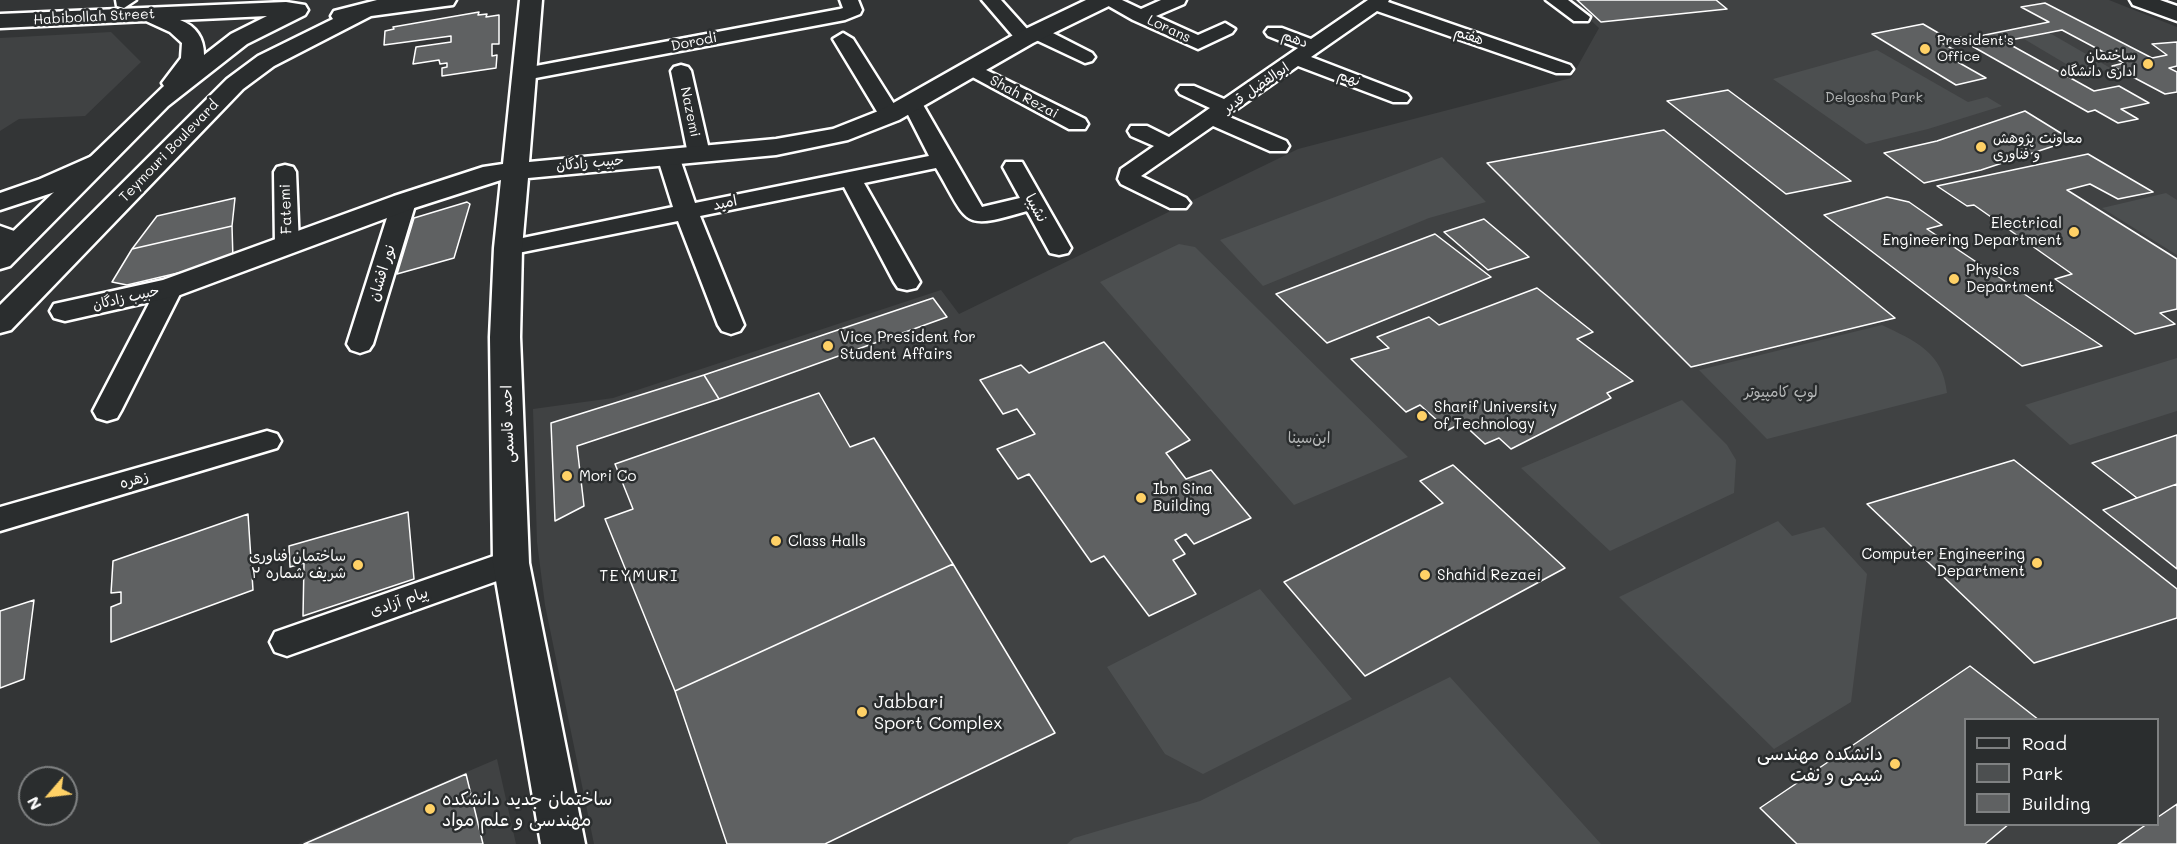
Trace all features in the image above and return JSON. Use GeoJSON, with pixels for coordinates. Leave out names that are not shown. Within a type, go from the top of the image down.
{"type":"FeatureCollection","features":[{"type":"Feature","properties":{"kind":"street","name":"Habibollah Street"},"geometry":{"type":"LineString","coordinates":[[0,7],[177,0]]}},
{"type":"Feature","properties":{"kind":"street"},"geometry":{"type":"LineString","coordinates":[[368,11],[395,0]]}},
{"type":"Feature","properties":{"kind":"street"},"geometry":{"type":"LineString","coordinates":[[368,11],[445,0]]}},
{"type":"Feature","properties":{"kind":"street","name":"احمد قاسمی"},"geometry":{"type":"LineString","coordinates":[[531,0],[508,248],[505,337],[511,563],[563,844]]}},
{"type":"Feature","properties":{"kind":"street","name":"Dorodi"},"geometry":{"type":"LineString","coordinates":[[525,74],[845,14],[853,10],[849,0]]}},
{"type":"Feature","properties":{"kind":"street"},"geometry":{"type":"LineString","coordinates":[[991,0],[1030,35],[1085,57]]}},
{"type":"Feature","properties":{"kind":"street","name":"حبیب زادگان"},"geometry":{"type":"LineString","coordinates":[[66,310],[170,288],[479,176],[517,169],[776,147],[839,135],[890,115],[1030,35],[1105,0]]}},
{"type":"Feature","properties":{"kind":"street","name":"Lorans"},"geometry":{"type":"LineString","coordinates":[[1105,0],[1198,43],[1225,29]]}},
{"type":"Feature","properties":{"kind":"street"},"geometry":{"type":"LineString","coordinates":[[1140,16],[1177,0]]}},
{"type":"Feature","properties":{"kind":"street"},"geometry":{"type":"LineString","coordinates":[[1555,0],[1581,17]]}},
{"type":"Feature","properties":{"kind":"street"},"geometry":{"type":"LineString","coordinates":[[2141,0],[2177,14]]}},
{"type":"Feature","properties":{"kind":"street","name":"ابوالفضل قدیر"},"geometry":{"type":"LineString","coordinates":[[1178,203],[1129,179],[1129,174],[1378,2]]}},
{"type":"Feature","properties":{"kind":"street","name":"هفتم"},"geometry":{"type":"LineString","coordinates":[[1378,2],[1563,69]]}},
{"type":"Feature","properties":{"kind":"street","name":"Habibollah Street"},"geometry":{"type":"LineString","coordinates":[[0,21],[295,6],[324,16],[368,11]]}},
{"type":"Feature","properties":{"kind":"street"},"geometry":{"type":"LineString","coordinates":[[159,101],[239,39],[295,6]]}},
{"type":"Feature","properties":{"kind":"street","name":"Teymouri Boulevard"},"geometry":{"type":"LineString","coordinates":[[0,323],[235,84],[266,61],[368,11]]}},
{"type":"Feature","properties":{"kind":"street"},"geometry":{"type":"LineString","coordinates":[[0,258],[159,101],[193,59],[193,41],[178,27],[147,15]]}},
{"type":"Feature","properties":{"kind":"street","name":"دهم"},"geometry":{"type":"LineString","coordinates":[[1275,32],[1315,46]]}},
{"type":"Feature","properties":{"kind":"street"},"geometry":{"type":"LineString","coordinates":[[843,39],[890,115]]}},
{"type":"Feature","properties":{"kind":"street","name":"نهم"},"geometry":{"type":"LineString","coordinates":[[1298,59],[1400,98]]}},
{"type":"Feature","properties":{"kind":"street","name":"Shah Rezai"},"geometry":{"type":"LineString","coordinates":[[972,69],[1077,124]]}},
{"type":"Feature","properties":{"kind":"street","name":"Nazemi"},"geometry":{"type":"LineString","coordinates":[[681,71],[699,153]]}},
{"type":"Feature","properties":{"kind":"street"},"geometry":{"type":"LineString","coordinates":[[1187,90],[1220,113],[1278,146]]}},
{"type":"Feature","properties":{"kind":"street"},"geometry":{"type":"LineString","coordinates":[[912,103],[973,212],[981,216],[988,215],[1032,202]]}},
{"type":"Feature","properties":{"kind":"street"},"geometry":{"type":"LineString","coordinates":[[1139,131],[1171,146]]}},
{"type":"Feature","properties":{"kind":"street"},"geometry":{"type":"LineString","coordinates":[[668,156],[686,211],[731,325]]}},
{"type":"Feature","properties":{"kind":"street","name":"امید"},"geometry":{"type":"LineString","coordinates":[[508,248],[942,160]]}},
{"type":"Feature","properties":{"kind":"street"},"geometry":{"type":"LineString","coordinates":[[0,202],[49,185],[99,161]]}},
{"type":"Feature","properties":{"kind":"street","name":"نشیبا"},"geometry":{"type":"LineString","coordinates":[[1014,167],[1059,248]]}},
{"type":"Feature","properties":{"kind":"street","name":"Fatemi"},"geometry":{"type":"LineString","coordinates":[[285,172],[287,246]]}},
{"type":"Feature","properties":{"kind":"street"},"geometry":{"type":"LineString","coordinates":[[850,177],[907,282]]}},
{"type":"Feature","properties":{"kind":"street","name":"نور افشان"},"geometry":{"type":"LineString","coordinates":[[360,344],[404,202]]}},
{"type":"Feature","properties":{"kind":"street"},"geometry":{"type":"LineString","coordinates":[[0,234],[7,238],[0,258]]}},
{"type":"Feature","properties":{"kind":"street"},"geometry":{"type":"LineString","coordinates":[[107,411],[170,288]]}},
{"type":"Feature","properties":{"kind":"street","name":"زهره"},"geometry":{"type":"LineString","coordinates":[[0,519],[267,441]]}},
{"type":"Feature","properties":{"kind":"street","name":"پیام آزادی"},"geometry":{"type":"LineString","coordinates":[[287,642],[511,563]]}},
{"type":"Feature","properties":{"kind":"shaded area","name":"Sharif University of Technology"},"geometry":{"type":"Polygon","coordinates":[[[1569,0],[2109,0],[2177,27],[2177,844],[594,844],[545,605],[537,542],[533,409],[613,398],[941,290],[959,314],[1298,149],[1571,78],[1599,28],[1569,0]],[[704,376],[551,423],[555,521],[584,506],[577,446],[704,376]]]}},
{"type":"Feature","properties":{"kind":"shaded area"},"geometry":{"type":"Polygon","coordinates":[[[111,32],[141,62],[85,116],[19,119],[0,131],[0,38],[111,32]]]}},
{"type":"Feature","properties":{"kind":"shaded area","name":"ساختمان جدید دانشکده مهندسی و علم مواد"},"geometry":{"type":"Polygon","coordinates":[[[497,759],[516,844],[298,844],[497,759]]]}},
{"type":"Feature","properties":{"kind":"green space"},"geometry":{"type":"Polygon","coordinates":[[[2048,32],[2112,69],[2083,74],[2019,36],[2048,32]]]}},
{"type":"Feature","properties":{"kind":"green space","name":"Delgosha Park"},"geometry":{"type":"Polygon","coordinates":[[[1877,50],[1968,102],[1987,97],[2002,106],[1928,129],[1866,144],[1773,79],[1877,50]]]}},
{"type":"Feature","properties":{"kind":"green space"},"geometry":{"type":"Polygon","coordinates":[[[1442,157],[1486,202],[1429,218],[1263,286],[1220,240],[1442,157]]]}},
{"type":"Feature","properties":{"kind":"green space"},"geometry":{"type":"Polygon","coordinates":[[[2166,193],[2177,200],[2177,255],[2102,208],[2166,193]]]}},
{"type":"Feature","properties":{"kind":"green space","name":"ابن‌سینا"},"geometry":{"type":"Polygon","coordinates":[[[1179,244],[1195,247],[1408,457],[1294,505],[1100,282],[1179,244]]]}},
{"type":"Feature","properties":{"kind":"green space","name":"لوپ کامپیوتر"},"geometry":{"type":"Polygon","coordinates":[[[1882,325],[1916,343],[1933,358],[1940,367],[1947,393],[1767,439],[1699,370],[1882,325]]]}},
{"type":"Feature","properties":{"kind":"green space"},"geometry":{"type":"Polygon","coordinates":[[[2177,358],[2177,411],[2070,445],[2025,405],[2177,358]]]}},
{"type":"Feature","properties":{"kind":"green space"},"geometry":{"type":"Polygon","coordinates":[[[1682,400],[1727,445],[1736,460],[1734,493],[1610,551],[1521,468],[1682,400]]]}},
{"type":"Feature","properties":{"kind":"green space"},"geometry":{"type":"Polygon","coordinates":[[[1778,521],[1792,536],[1824,527],[1867,574],[1851,702],[1774,749],[1619,597],[1778,521]]]}},
{"type":"Feature","properties":{"kind":"green space"},"geometry":{"type":"Polygon","coordinates":[[[1260,589],[1352,699],[1203,774],[1165,754],[1107,667],[1260,589]]]}},
{"type":"Feature","properties":{"kind":"green space"},"geometry":{"type":"Polygon","coordinates":[[[1450,677],[1601,844],[1067,844],[1074,838],[1200,801],[1450,677]]]}},
{"type":"Feature","properties":{"kind":"building"},"geometry":{"type":"Polygon","coordinates":[[[1577,0],[1716,0],[1727,9],[1601,22],[1577,0]]]}},
{"type":"Feature","properties":{"kind":"building","name":"ساختمان اداری دانشگاه"},"geometry":{"type":"Polygon","coordinates":[[[2045,3],[2152,58],[2167,55],[2152,44],[2177,42],[2177,66],[2169,68],[2177,72],[2177,92],[2165,94],[2112,66],[2124,63],[2062,30],[1995,43],[2009,44],[2094,91],[2119,86],[2149,103],[2121,109],[2138,119],[2118,123],[2095,110],[2088,112],[1956,37],[1970,38],[2049,22],[2021,7],[2045,3]]]}},
{"type":"Feature","properties":{"kind":"building"},"geometry":{"type":"Polygon","coordinates":[[[479,12],[478,15],[487,14],[486,17],[499,15],[499,44],[492,44],[492,56],[497,55],[496,68],[442,76],[442,68],[447,67],[447,63],[440,64],[439,60],[413,64],[416,47],[451,42],[451,36],[384,45],[385,31],[394,29],[393,27],[479,12]]]}},
{"type":"Feature","properties":{"kind":"building","name":"President's Office"},"geometry":{"type":"Polygon","coordinates":[[[1923,24],[1947,38],[1937,40],[1968,58],[1956,61],[1986,78],[1956,85],[1872,34],[1923,24]]]}},
{"type":"Feature","properties":{"kind":"building"},"geometry":{"type":"Polygon","coordinates":[[[1728,90],[1851,181],[1786,194],[1667,101],[1728,90]]]}},
{"type":"Feature","properties":{"kind":"building","name":"معاونت پژوهش و فناوری"},"geometry":{"type":"Polygon","coordinates":[[[2025,111],[2072,140],[1981,170],[1924,183],[1884,153],[1937,141],[2025,111]]]}},
{"type":"Feature","properties":{"kind":"building"},"geometry":{"type":"Polygon","coordinates":[[[1664,130],[1895,318],[1691,367],[1487,163],[1664,130]]]}},
{"type":"Feature","properties":{"kind":"building","name":"Electrical Engineering Department"},"geometry":{"type":"Polygon","coordinates":[[[2088,154],[2153,192],[2118,199],[2090,184],[2067,190],[2177,259],[2177,309],[2160,313],[2175,324],[2135,334],[2055,279],[2072,274],[1974,205],[1967,206],[1937,186],[2088,154]]]}},
{"type":"Feature","properties":{"kind":"building","name":"Physics Department"},"geometry":{"type":"Polygon","coordinates":[[[1887,197],[1909,202],[1942,225],[1927,229],[2102,346],[2022,366],[1824,215],[1887,197]]]}},
{"type":"Feature","properties":{"kind":"building"},"geometry":{"type":"Polygon","coordinates":[[[235,198],[232,226],[132,249],[157,216],[235,198]]]}},
{"type":"Feature","properties":{"kind":"building"},"geometry":{"type":"Polygon","coordinates":[[[467,202],[470,204],[454,258],[397,274],[414,218],[467,202]]]}},
{"type":"Feature","properties":{"kind":"building"},"geometry":{"type":"Polygon","coordinates":[[[1484,219],[1529,257],[1488,270],[1444,232],[1484,219]]]}},
{"type":"Feature","properties":{"kind":"building"},"geometry":{"type":"Polygon","coordinates":[[[232,226],[233,260],[127,285],[112,282],[132,249],[232,226]]]}},
{"type":"Feature","properties":{"kind":"building"},"geometry":{"type":"Polygon","coordinates":[[[1435,234],[1491,277],[1327,343],[1276,294],[1435,234]]]}},
{"type":"Feature","properties":{"kind":"building"},"geometry":{"type":"Polygon","coordinates":[[[1537,288],[1593,332],[1577,339],[1633,381],[1607,393],[1611,398],[1511,449],[1499,438],[1485,444],[1462,423],[1448,430],[1420,405],[1406,412],[1351,359],[1389,348],[1377,337],[1429,317],[1439,325],[1537,288]]]}},
{"type":"Feature","properties":{"kind":"building","name":"Vice President for Student Affairs"},"geometry":{"type":"Polygon","coordinates":[[[933,298],[947,317],[719,399],[704,375],[933,298]]]}},
{"type":"Feature","properties":{"kind":"building","name":"Ibn Sina Building"},"geometry":{"type":"Polygon","coordinates":[[[1104,342],[1190,440],[1166,453],[1186,479],[1211,470],[1251,518],[1194,544],[1186,534],[1175,540],[1185,554],[1173,560],[1196,594],[1149,616],[1104,556],[1091,562],[1029,474],[1018,479],[997,449],[1035,434],[1017,409],[1003,414],[980,380],[1021,365],[1029,373],[1104,342]]]}},
{"type":"Feature","properties":{"kind":"building","name":"Mori Co"},"geometry":{"type":"Polygon","coordinates":[[[704,375],[719,399],[577,446],[584,506],[555,521],[551,423],[704,375]]]}},
{"type":"Feature","properties":{"kind":"building","name":"Class Halls"},"geometry":{"type":"Polygon","coordinates":[[[819,393],[850,447],[874,438],[953,564],[675,691],[605,519],[633,509],[615,464],[819,393]]]}},
{"type":"Feature","properties":{"kind":"building"},"geometry":{"type":"Polygon","coordinates":[[[2177,435],[2177,484],[2137,498],[2092,463],[2177,435]]]}},
{"type":"Feature","properties":{"kind":"building","name":"Computer Engineering Department"},"geometry":{"type":"Polygon","coordinates":[[[2014,460],[2177,589],[2177,618],[2034,663],[1867,504],[2014,460]]]}},
{"type":"Feature","properties":{"kind":"building","name":"Shahid Rezaei"},"geometry":{"type":"Polygon","coordinates":[[[1453,465],[1565,568],[1365,676],[1284,582],[1443,503],[1420,481],[1453,465]]]}},
{"type":"Feature","properties":{"kind":"building"},"geometry":{"type":"Polygon","coordinates":[[[2177,484],[2177,569],[2103,510],[2177,484]]]}},
{"type":"Feature","properties":{"kind":"building","name":"ساختمان فناوری شریف شماره ۲"},"geometry":{"type":"Polygon","coordinates":[[[408,512],[414,579],[303,616],[304,563],[290,567],[289,546],[408,512]]]}},
{"type":"Feature","properties":{"kind":"building"},"geometry":{"type":"Polygon","coordinates":[[[248,514],[253,590],[111,642],[111,607],[121,603],[121,592],[111,593],[113,561],[248,514]]]}},
{"type":"Feature","properties":{"kind":"building","name":"Jabbari Sport Complex"},"geometry":{"type":"Polygon","coordinates":[[[953,564],[1055,733],[825,844],[727,844],[675,691],[953,564]]]}},
{"type":"Feature","properties":{"kind":"building"},"geometry":{"type":"Polygon","coordinates":[[[34,600],[24,679],[0,688],[0,611],[34,600]]]}},
{"type":"Feature","properties":{"kind":"building","name":"دانشکده مهندسی شیمی و نفت"},"geometry":{"type":"Polygon","coordinates":[[[1970,666],[2036,718],[1964,718],[1964,826],[2007,826],[1985,844],[1797,844],[1760,808],[1970,666]]]}},
{"type":"Feature","properties":{"kind":"building","name":"ساختمان جدید دانشکده مهندسی و علم مواد"},"geometry":{"type":"Polygon","coordinates":[[[466,774],[483,844],[304,844],[466,774]]]}},
{"type":"Feature","properties":{"kind":"building"},"geometry":{"type":"Polygon","coordinates":[[[2177,804],[2177,844],[2118,844],[2144,826],[2159,826],[2159,816],[2177,804]]]}},
{"type":"Feature","properties":{"kind":"place","name":"President's Office"},"geometry":{"type":"Point","coordinates":[1925,49]}},
{"type":"Feature","properties":{"kind":"place","name":"ساختمان اداری دانشگاه"},"geometry":{"type":"Point","coordinates":[2148,64]}},
{"type":"Feature","properties":{"kind":"place","name":"معاونت پژوهش و فناوری"},"geometry":{"type":"Point","coordinates":[1981,147]}},
{"type":"Feature","properties":{"kind":"place","name":"Electrical Engineering Department"},"geometry":{"type":"Point","coordinates":[2074,232]}},
{"type":"Feature","properties":{"kind":"place","name":"Physics Department"},"geometry":{"type":"Point","coordinates":[1954,279]}},
{"type":"Feature","properties":{"kind":"place","name":"Vice President for Student Affairs"},"geometry":{"type":"Point","coordinates":[828,346]}},
{"type":"Feature","properties":{"kind":"place","name":"Sharif University of Technology"},"geometry":{"type":"Point","coordinates":[1422,416]}},
{"type":"Feature","properties":{"kind":"place","name":"Mori Co"},"geometry":{"type":"Point","coordinates":[567,476]}},
{"type":"Feature","properties":{"kind":"place","name":"Ibn Sina Building"},"geometry":{"type":"Point","coordinates":[1141,498]}},
{"type":"Feature","properties":{"kind":"place","name":"Class Halls"},"geometry":{"type":"Point","coordinates":[776,541]}},
{"type":"Feature","properties":{"kind":"place","name":"Computer Engineering Department"},"geometry":{"type":"Point","coordinates":[2037,563]}},
{"type":"Feature","properties":{"kind":"place","name":"ساختمان فناوری شریف شماره ۲"},"geometry":{"type":"Point","coordinates":[358,565]}},
{"type":"Feature","properties":{"kind":"place","name":"Shahid Rezaei"},"geometry":{"type":"Point","coordinates":[1425,575]}},
{"type":"Feature","properties":{"kind":"place","name":"Jabbari Sport Complex"},"geometry":{"type":"Point","coordinates":[862,712]}},
{"type":"Feature","properties":{"kind":"place","name":"دانشکده مهندسی شیمی و نفت"},"geometry":{"type":"Point","coordinates":[1895,764]}},
{"type":"Feature","properties":{"kind":"place","name":"ساختمان جدید دانشکده مهندسی و علم مواد"},"geometry":{"type":"Point","coordinates":[430,809]}},
{"type":"Feature","properties":{"kind":"district","name":"TEYMURI"},"geometry":{"type":"Point","coordinates":[639,576]}}]}
